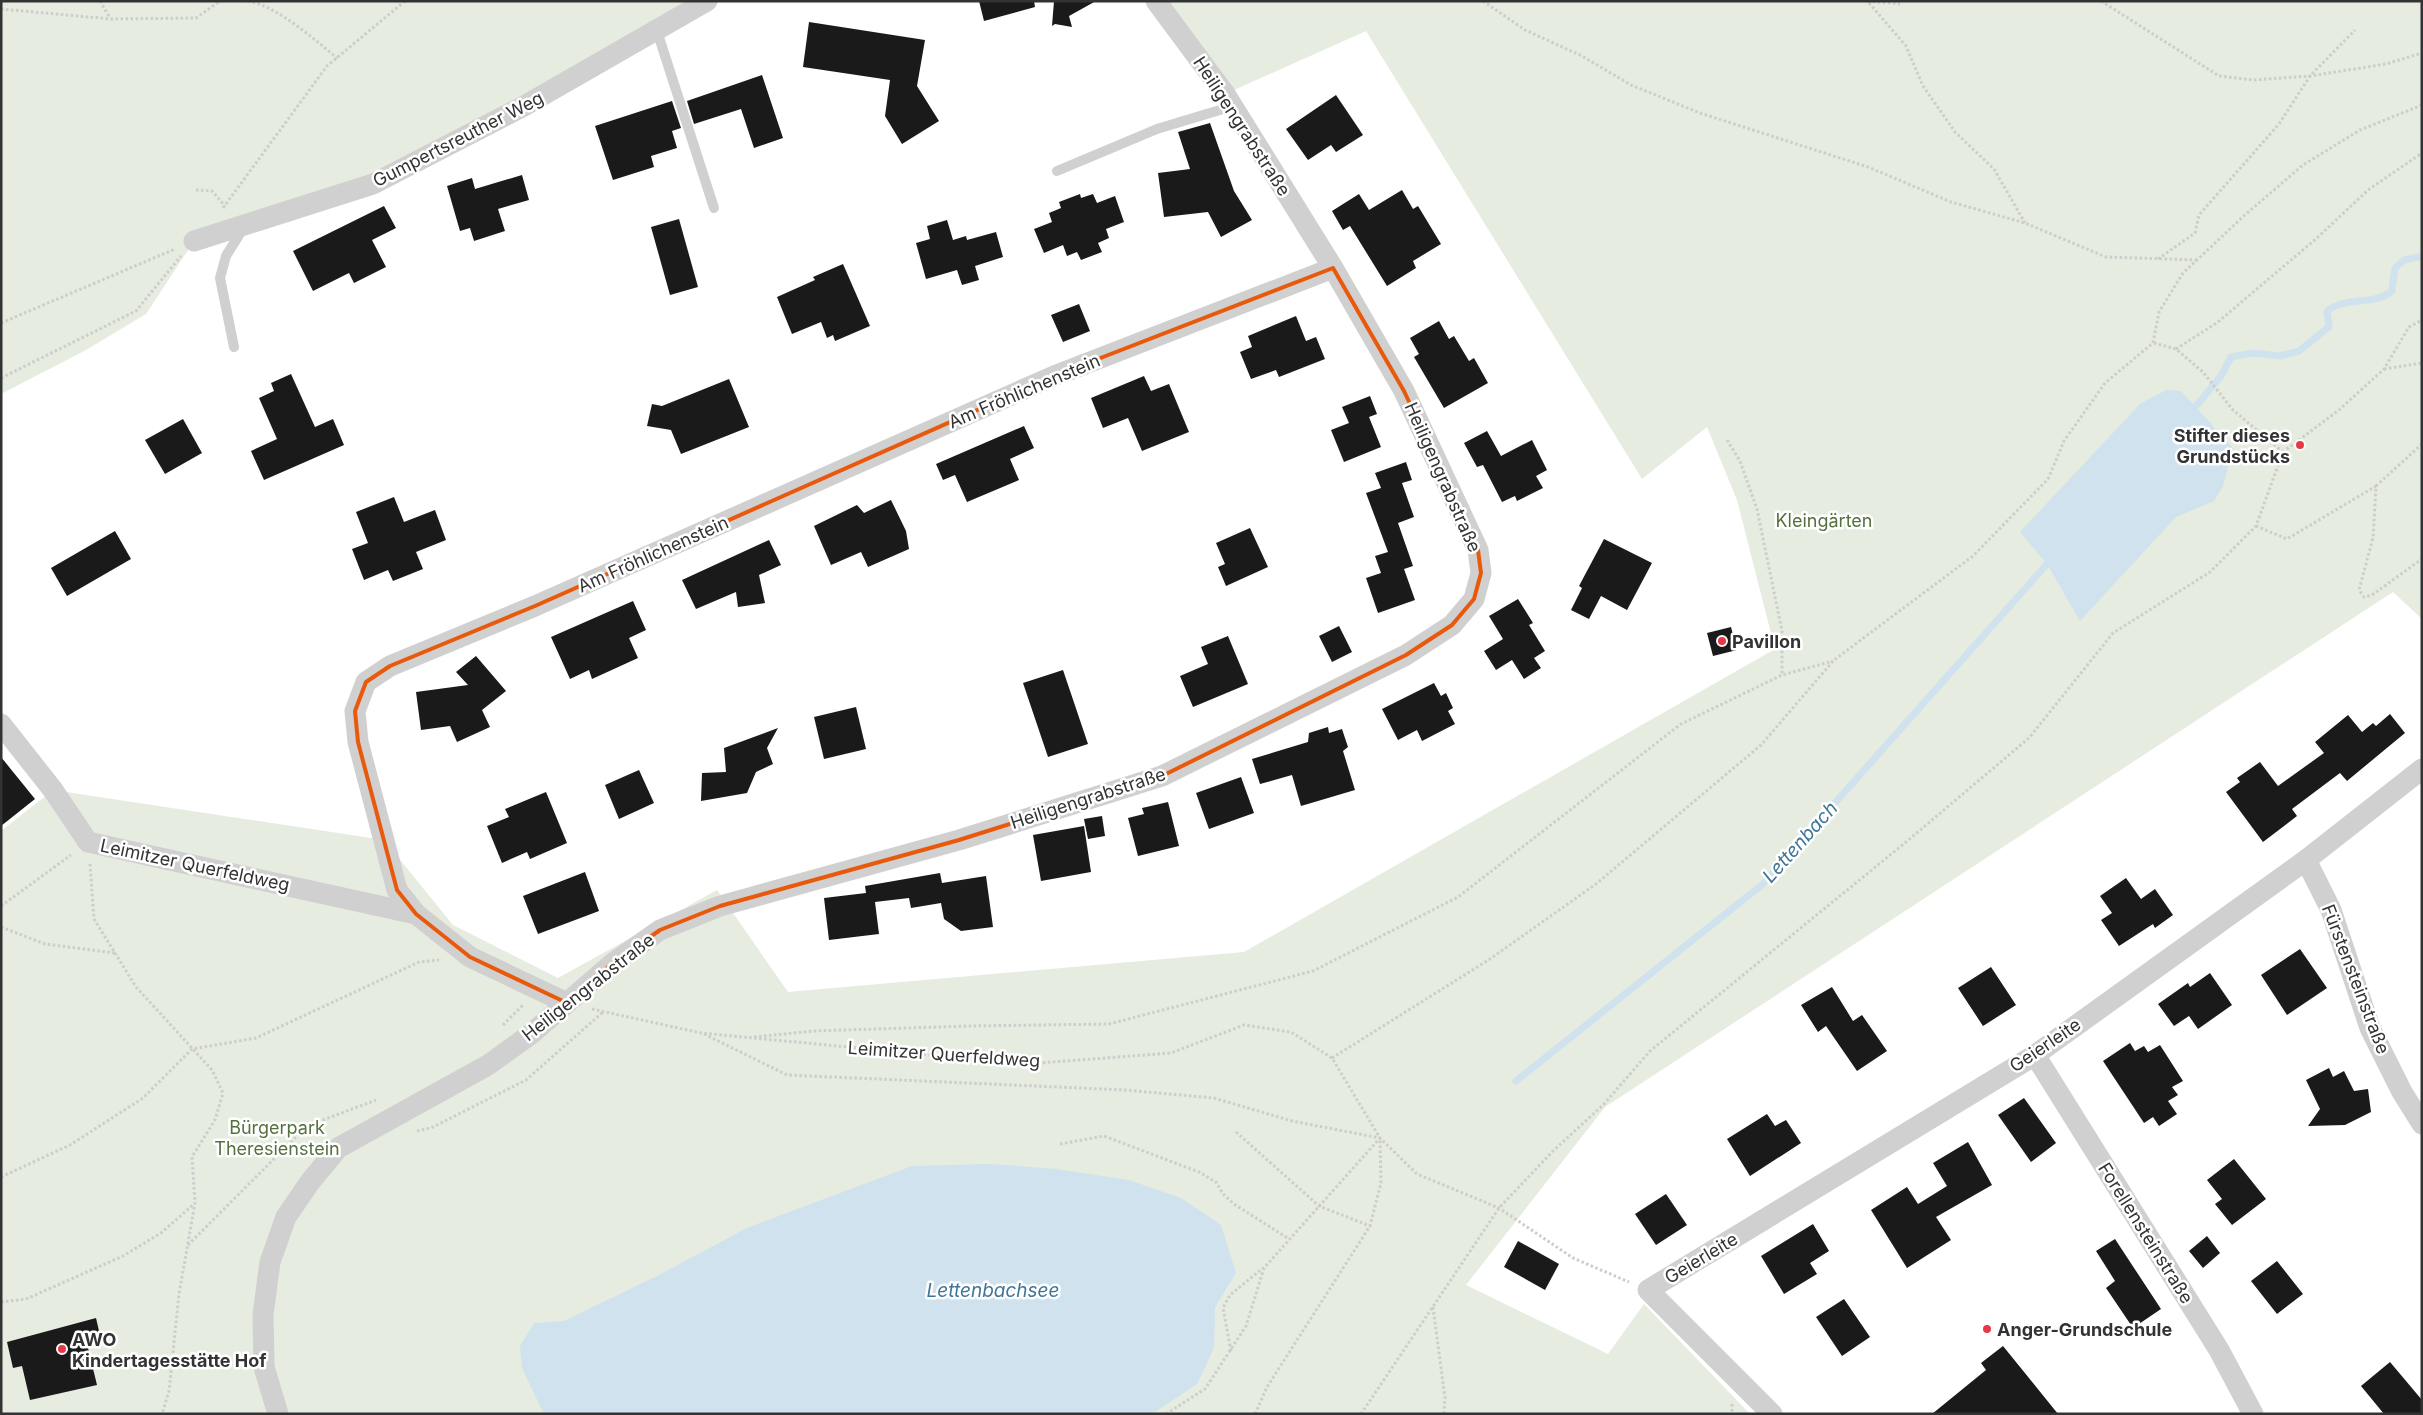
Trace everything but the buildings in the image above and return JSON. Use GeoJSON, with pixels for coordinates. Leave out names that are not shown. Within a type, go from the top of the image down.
{"type":"FeatureCollection","features":[{"type":"Feature","properties":{"kind":"street","name":"Gumpertsreuther Weg"},"geometry":{"type":"LineString","coordinates":[[194,241],[373,184],[524,106],[707,1]]}},
{"type":"Feature","properties":{"kind":"street","name":"Heiligengrabstraße"},"geometry":{"type":"LineString","coordinates":[[278,1414],[264,1367],[263,1315],[270,1262],[286,1217],[310,1182],[338,1148],[488,1064],[530,1034],[613,963],[660,930],[720,906],[959,840],[1162,776],[1406,655],[1452,625],[1474,599],[1481,573],[1478,550],[1404,391],[1334,268],[1233,106],[1156,1]]}},
{"type":"Feature","properties":{"kind":"street","name":"Am Fröhlichenstein"},"geometry":{"type":"LineString","coordinates":[[567,1003],[470,958],[416,914],[397,890],[358,742],[355,711],[366,682],[390,666],[535,606],[1054,376],[1334,268]]}},
{"type":"Feature","properties":{"kind":"street","name":"Leimitzer Querfeldweg"},"geometry":{"type":"LineString","coordinates":[[1,724],[53,790],[88,842],[416,914]]}},
{"type":"Feature","properties":{"kind":"street","name":"Geierleite"},"geometry":{"type":"LineString","coordinates":[[1648,1290],[2035,1055],[2306,860],[2422,769]]}},
{"type":"Feature","properties":{"kind":"street","name":"Fürstensteinstraße"},"geometry":{"type":"LineString","coordinates":[[2306,860],[2331,910],[2370,1028],[2402,1092],[2422,1124]]}},
{"type":"Feature","properties":{"kind":"street","name":"Forellensteinstraße"},"geometry":{"type":"LineString","coordinates":[[2035,1055],[2219,1350],[2253,1414]]}},
{"type":"Feature","properties":{"kind":"street"},"geometry":{"type":"LineString","coordinates":[[1648,1290],[1772,1414]]}},
{"type":"Feature","properties":{"kind":"lane"},"geometry":{"type":"LineString","coordinates":[[657,31],[714,208]]}},
{"type":"Feature","properties":{"kind":"lane"},"geometry":{"type":"LineString","coordinates":[[1057,171],[1157,130],[1233,106]]}},
{"type":"Feature","properties":{"kind":"lane"},"geometry":{"type":"LineString","coordinates":[[234,347],[220,278],[226,256],[244,226]]}},
{"type":"Feature","properties":{"kind":"path"},"geometry":{"type":"LineString","coordinates":[[100,1],[111,19]]}},
{"type":"Feature","properties":{"kind":"path"},"geometry":{"type":"LineString","coordinates":[[1,3],[2,8],[111,19],[196,18],[220,1]]}},
{"type":"Feature","properties":{"kind":"path"},"geometry":{"type":"LineString","coordinates":[[248,1],[260,3],[292,24],[336,58]]}},
{"type":"Feature","properties":{"kind":"path"},"geometry":{"type":"LineString","coordinates":[[219,213],[327,66],[405,1]]}},
{"type":"Feature","properties":{"kind":"path"},"geometry":{"type":"LineString","coordinates":[[1483,1],[1525,30],[1582,56],[1631,86],[1700,113],[1868,167],[1951,202],[2024,223],[2106,257],[2198,260]]}},
{"type":"Feature","properties":{"kind":"path"},"geometry":{"type":"LineString","coordinates":[[2101,1],[2219,76],[2253,80],[2310,76],[2386,64],[2422,53]]}},
{"type":"Feature","properties":{"kind":"path"},"geometry":{"type":"LineString","coordinates":[[1869,2],[1906,46],[1923,86],[1955,132],[1994,169],[2024,223]]}},
{"type":"Feature","properties":{"kind":"path"},"geometry":{"type":"LineString","coordinates":[[1869,2],[1900,4]]}},
{"type":"Feature","properties":{"kind":"path"},"geometry":{"type":"LineString","coordinates":[[2158,259],[2196,233],[2199,215],[2279,124],[2310,76],[2355,30]]}},
{"type":"Feature","properties":{"kind":"path"},"geometry":{"type":"LineString","coordinates":[[1332,1058],[1490,959],[1596,884],[1762,745],[1834,660],[1973,556],[2048,478],[2064,441],[2105,383],[2153,343],[2159,312],[2183,273],[2246,214],[2303,165],[2360,130],[2422,105]]}},
{"type":"Feature","properties":{"kind":"path"},"geometry":{"type":"LineString","coordinates":[[2176,349],[2218,322],[2317,238],[2368,190],[2422,153]]}},
{"type":"Feature","properties":{"kind":"path"},"geometry":{"type":"LineString","coordinates":[[196,190],[212,191],[225,206]]}},
{"type":"Feature","properties":{"kind":"path"},"geometry":{"type":"LineString","coordinates":[[1,323],[194,241]]}},
{"type":"Feature","properties":{"kind":"path"},"geometry":{"type":"LineString","coordinates":[[1,378],[136,311],[194,241]]}},
{"type":"Feature","properties":{"kind":"path"},"geometry":{"type":"LineString","coordinates":[[1362,1414],[1499,1208],[1553,1151],[1604,1104],[1650,1051],[1899,848],[2030,738],[2114,633],[2210,572],[2256,526],[2283,452],[2339,410],[2384,369],[2410,328],[2422,320]]}},
{"type":"Feature","properties":{"kind":"path"},"geometry":{"type":"LineString","coordinates":[[2153,343],[2176,349],[2203,372],[2233,410],[2283,452]]}},
{"type":"Feature","properties":{"kind":"path"},"geometry":{"type":"LineString","coordinates":[[2384,369],[2422,363]]}},
{"type":"Feature","properties":{"kind":"path"},"geometry":{"type":"LineString","coordinates":[[1727,440],[1740,462],[1757,509],[1782,631],[1782,675]]}},
{"type":"Feature","properties":{"kind":"path"},"geometry":{"type":"LineString","coordinates":[[2256,526],[2287,539],[2376,486],[2422,444]]}},
{"type":"Feature","properties":{"kind":"path"},"geometry":{"type":"LineString","coordinates":[[2376,486],[2373,538],[2359,590],[2364,597],[2372,595],[2422,559]]}},
{"type":"Feature","properties":{"kind":"path"},"geometry":{"type":"LineString","coordinates":[[747,1037],[833,1030],[1109,1024],[1313,971],[1458,897],[1681,724],[1782,675],[1834,660]]}},
{"type":"Feature","properties":{"kind":"path"},"geometry":{"type":"LineString","coordinates":[[1,906],[88,842]]}},
{"type":"Feature","properties":{"kind":"path"},"geometry":{"type":"LineString","coordinates":[[88,842],[94,919],[136,987],[212,1070],[223,1093],[215,1120],[192,1157],[194,1203],[180,1294],[169,1392],[162,1414]]}},
{"type":"Feature","properties":{"kind":"path"},"geometry":{"type":"LineString","coordinates":[[1,927],[45,944],[115,953]]}},
{"type":"Feature","properties":{"kind":"path"},"geometry":{"type":"LineString","coordinates":[[1,1176],[70,1145],[144,1098],[192,1049],[256,1038],[419,962],[470,958]]}},
{"type":"Feature","properties":{"kind":"path","name":"Leimitzer Querfeldweg"},"geometry":{"type":"LineString","coordinates":[[567,1003],[701,1033],[1026,1064],[1171,1053],[1244,1025],[1291,1032],[1332,1058],[1380,1138],[1417,1174],[1499,1208],[1574,1258],[1648,1290]]}},
{"type":"Feature","properties":{"kind":"path"},"geometry":{"type":"LineString","coordinates":[[701,1033],[787,1075],[1125,1090],[1214,1098],[1292,1121],[1380,1138]]}},
{"type":"Feature","properties":{"kind":"path"},"geometry":{"type":"LineString","coordinates":[[1236,1132],[1319,1206],[1370,1226]]}},
{"type":"Feature","properties":{"kind":"path"},"geometry":{"type":"LineString","coordinates":[[1060,1144],[1104,1136],[1199,1172],[1216,1182],[1223,1194],[1234,1204],[1289,1239]]}},
{"type":"Feature","properties":{"kind":"path"},"geometry":{"type":"LineString","coordinates":[[1231,1351],[1223,1308],[1230,1295],[1264,1268],[1380,1138]]}},
{"type":"Feature","properties":{"kind":"path"},"geometry":{"type":"LineString","coordinates":[[1255,1414],[1267,1387],[1370,1226],[1381,1182],[1380,1138]]}},
{"type":"Feature","properties":{"kind":"path"},"geometry":{"type":"LineString","coordinates":[[1,1302],[26,1299],[123,1256],[162,1233],[194,1203]]}},
{"type":"Feature","properties":{"kind":"path"},"geometry":{"type":"LineString","coordinates":[[1166,1414],[1205,1389],[1231,1351],[1246,1326],[1264,1268]]}},
{"type":"Feature","properties":{"kind":"path"},"geometry":{"type":"LineString","coordinates":[[1433,1307],[1445,1398],[1444,1414]]}},
{"type":"Feature","properties":{"kind":"highlighted area"},"geometry":{"type":"Polygon","coordinates":[[[1333,268],[1404,391],[1478,550],[1481,573],[1474,599],[1452,625],[1406,655],[1162,776],[959,840],[720,906],[660,930],[613,963],[567,1003],[470,957],[416,914],[397,890],[358,742],[355,711],[366,682],[390,666],[535,606],[1054,376],[1333,268]]]}},
{"type":"Feature","properties":{"kind":"green space"},"geometry":{"type":"Polygon","coordinates":[[[1,1],[707,1],[373,184],[194,241],[146,314],[86,350],[1,394],[1,1]]]}},
{"type":"Feature","properties":{"kind":"green space","name":"Bürgerpark Theresienstein"},"geometry":{"type":"Polygon","coordinates":[[[1156,1],[2422,1],[2422,619],[2393,592],[1605,1107],[1466,1285],[1608,1354],[1644,1304],[1750,1414],[1,1414],[1,831],[53,790],[384,840],[453,925],[558,978],[717,890],[788,992],[1244,952],[1775,649],[1737,500],[1707,427],[1642,479],[1366,31],[1225,94],[1156,1]]]}},
{"type":"Feature","properties":{"kind":"water"},"geometry":{"type":"Polygon","coordinates":[[[2166,390],[2181,391],[2233,448],[2223,486],[2214,501],[2176,517],[2080,621],[2047,564],[2020,532],[2140,404],[2166,390]]]}},
{"type":"Feature","properties":{"kind":"water","name":"Lettenbachsee"},"geometry":{"type":"Polygon","coordinates":[[[990,1164],[1056,1169],[1129,1180],[1181,1198],[1221,1225],[1236,1273],[1215,1307],[1214,1348],[1197,1384],[1152,1414],[544,1414],[522,1368],[520,1346],[534,1323],[564,1321],[657,1276],[747,1228],[912,1166],[990,1164]]]}},
{"type":"Feature","properties":{"kind":"waterway"},"geometry":{"type":"LineString","coordinates":[[2196,406],[2221,376],[2231,357],[2253,353],[2280,356],[2299,351],[2329,327],[2327,311],[2335,306],[2385,296],[2392,291],[2395,268],[2404,260],[2422,256]]}},
{"type":"Feature","properties":{"kind":"waterway","name":"Lettenbach"},"geometry":{"type":"LineString","coordinates":[[1516,1081],[1763,884],[2047,564]]}},
{"type":"Feature","properties":{"kind":"place","name":"Stifter dieses Grundstücks"},"geometry":{"type":"Point","coordinates":[2300,445]}},
{"type":"Feature","properties":{"kind":"place","name":"Pavillon"},"geometry":{"type":"Point","coordinates":[1722,641]}},
{"type":"Feature","properties":{"kind":"place","name":"Anger-Grundschule"},"geometry":{"type":"Point","coordinates":[1987,1329]}},
{"type":"Feature","properties":{"kind":"place","name":"AWO Kindertagesstätte Hof"},"geometry":{"type":"Point","coordinates":[62,1349]}},
{"type":"Feature","properties":{"kind":"park label","name":"Kleingärten"},"geometry":{"type":"Point","coordinates":[1824,520]}}]}
